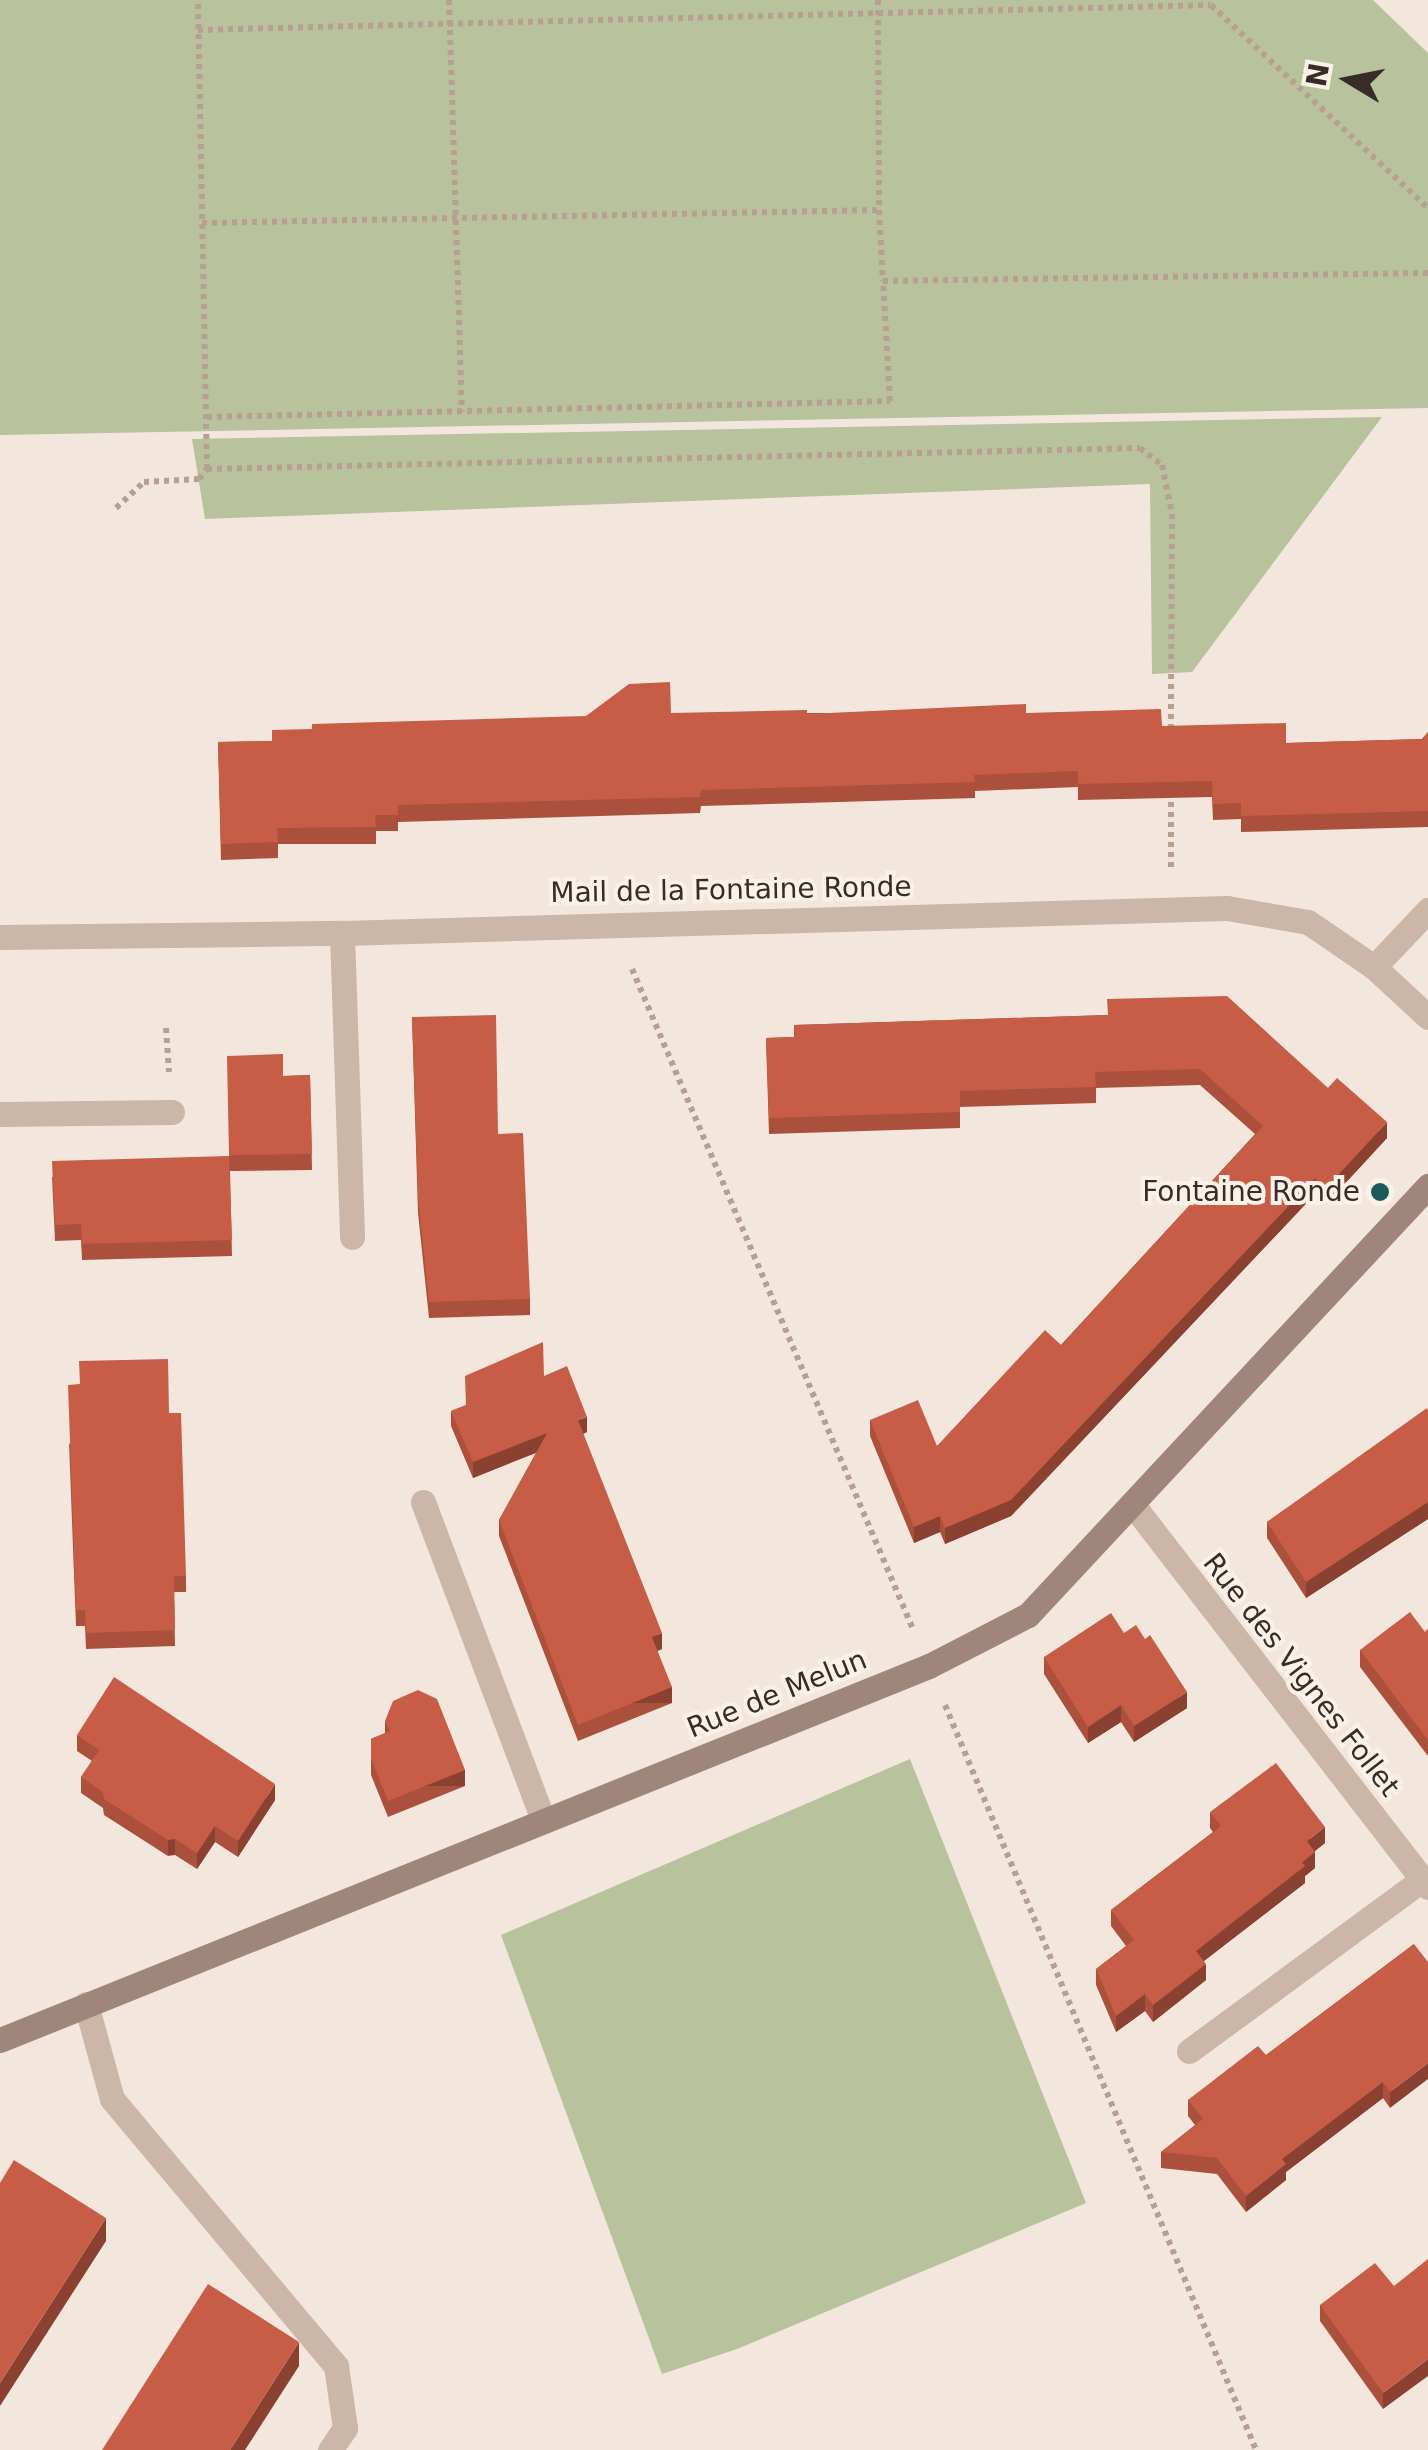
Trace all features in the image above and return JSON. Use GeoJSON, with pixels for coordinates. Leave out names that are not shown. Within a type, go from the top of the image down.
{"type":"FeatureCollection","features":[{"type":"Feature","properties":{"kind":"street","name":"Mail de la Fontaine Ronde"},"geometry":{"type":"LineString","coordinates":[[0,937],[342,932],[1226,908],[1308,922],[1374,967],[1428,1017]]}},
{"type":"Feature","properties":{"kind":"street"},"geometry":{"type":"LineString","coordinates":[[1374,967],[1428,910]]}},
{"type":"Feature","properties":{"kind":"street"},"geometry":{"type":"LineString","coordinates":[[342,932],[352,1237]]}},
{"type":"Feature","properties":{"kind":"street"},"geometry":{"type":"LineString","coordinates":[[0,1114],[172,1112]]}},
{"type":"Feature","properties":{"kind":"street","name":"Rue de Melun"},"geometry":{"type":"LineString","coordinates":[[0,2040],[928,1666],[1028,1615],[1428,1186]]}},
{"type":"Feature","properties":{"kind":"street"},"geometry":{"type":"LineString","coordinates":[[423,1502],[543,1820]]}},
{"type":"Feature","properties":{"kind":"street","name":"Rue des Vignes Follet"},"geometry":{"type":"LineString","coordinates":[[1134,1505],[1425,1883],[1190,2051]]}},
{"type":"Feature","properties":{"kind":"street"},"geometry":{"type":"LineString","coordinates":[[86,2004],[112,2099],[336,2366],[345,2428],[330,2450]]}},
{"type":"Feature","properties":{"kind":"street"},"geometry":{"type":"LineString","coordinates":[[0,2026],[0,2040]]}},
{"type":"Feature","properties":{"kind":"path"},"geometry":{"type":"LineString","coordinates":[[116,508],[144,482],[200,478],[207,468],[198,0]]}},
{"type":"Feature","properties":{"kind":"path"},"geometry":{"type":"LineString","coordinates":[[448,0],[462,412]]}},
{"type":"Feature","properties":{"kind":"path"},"geometry":{"type":"LineString","coordinates":[[207,417],[890,401],[879,210],[878,0]]}},
{"type":"Feature","properties":{"kind":"path"},"geometry":{"type":"LineString","coordinates":[[198,30],[1209,2],[1428,208]]}},
{"type":"Feature","properties":{"kind":"path"},"geometry":{"type":"LineString","coordinates":[[202,222],[879,210]]}},
{"type":"Feature","properties":{"kind":"path"},"geometry":{"type":"LineString","coordinates":[[883,281],[1428,273]]}},
{"type":"Feature","properties":{"kind":"path"},"geometry":{"type":"LineString","coordinates":[[207,468],[1140,448],[1162,465],[1172,514],[1171,752]]}},
{"type":"Feature","properties":{"kind":"path"},"geometry":{"type":"LineString","coordinates":[[1170,910],[1171,771]]}},
{"type":"Feature","properties":{"kind":"green space"},"geometry":{"type":"Polygon","coordinates":[[[0,0],[1373,0],[1428,53],[1428,408],[0,435],[0,0]]]}},
{"type":"Feature","properties":{"kind":"green space"},"geometry":{"type":"Polygon","coordinates":[[[1382,417],[1192,672],[1152,674],[1150,484],[205,519],[192,439],[1382,417]]]}},
{"type":"Feature","properties":{"kind":"green space"},"geometry":{"type":"Polygon","coordinates":[[[910,1759],[1086,2203],[737,2349],[662,2374],[501,1935],[910,1759]]]}},
{"type":"Feature","properties":{"kind":"building"},"geometry":{"type":"Polygon","coordinates":[[[670,682],[671,713],[807,710],[807,714],[1026,704],[1026,713],[1161,709],[1162,726],[1286,723],[1286,743],[1422,739],[1428,732],[1428,811],[1241,816],[1241,803],[1213,804],[1212,781],[1078,784],[1078,771],[974,775],[975,782],[701,790],[700,797],[398,805],[398,815],[375,815],[376,827],[277,828],[278,842],[221,844],[218,742],[272,741],[272,730],[312,729],[312,724],[586,716],[629,684],[670,682]]]}},
{"type":"Feature","properties":{"kind":"building"},"geometry":{"type":"Polygon","coordinates":[[[1227,996],[1328,1088],[1337,1078],[1387,1122],[1326,1188],[1315,1178],[1011,1500],[945,1528],[940,1516],[914,1527],[870,1420],[918,1400],[937,1446],[1045,1330],[1061,1345],[1263,1126],[1200,1069],[1095,1072],[1096,1087],[960,1091],[960,1112],[769,1118],[766,1038],[795,1037],[794,1025],[1108,1015],[1107,999],[1227,996]]]}},
{"type":"Feature","properties":{"kind":"building"},"geometry":{"type":"Polygon","coordinates":[[[496,1015],[498,1134],[523,1133],[530,1299],[429,1302],[418,1196],[412,1017],[496,1015]]]}},
{"type":"Feature","properties":{"kind":"building"},"geometry":{"type":"Polygon","coordinates":[[[283,1054],[283,1076],[310,1075],[312,1154],[229,1155],[227,1056],[283,1054]]]}},
{"type":"Feature","properties":{"kind":"building"},"geometry":{"type":"Polygon","coordinates":[[[229,1156],[232,1240],[82,1244],[81,1224],[55,1225],[52,1161],[229,1156]]]}},
{"type":"Feature","properties":{"kind":"building"},"geometry":{"type":"Polygon","coordinates":[[[543,1342],[544,1376],[567,1366],[587,1417],[578,1420],[662,1633],[652,1637],[672,1687],[578,1725],[499,1520],[547,1433],[473,1462],[451,1411],[466,1405],[465,1376],[543,1342]]]}},
{"type":"Feature","properties":{"kind":"building"},"geometry":{"type":"Polygon","coordinates":[[[168,1359],[169,1413],[181,1413],[186,1576],[174,1576],[175,1630],[86,1633],[85,1610],[76,1610],[68,1385],[80,1384],[79,1361],[168,1359]]]}},
{"type":"Feature","properties":{"kind":"building"},"geometry":{"type":"Polygon","coordinates":[[[1427,1408],[1428,1502],[1306,1582],[1267,1522],[1427,1408]]]}},
{"type":"Feature","properties":{"kind":"building"},"geometry":{"type":"Polygon","coordinates":[[[1410,1612],[1425,1632],[1428,1629],[1428,1740],[1360,1650],[1410,1612]]]}},
{"type":"Feature","properties":{"kind":"building"},"geometry":{"type":"Polygon","coordinates":[[[1111,1613],[1124,1633],[1136,1625],[1145,1639],[1150,1635],[1187,1692],[1134,1726],[1121,1705],[1088,1727],[1044,1657],[1111,1613]]]}},
{"type":"Feature","properties":{"kind":"building"},"geometry":{"type":"Polygon","coordinates":[[[114,1677],[275,1784],[238,1841],[215,1826],[197,1853],[175,1839],[168,1840],[104,1799],[103,1792],[81,1777],[99,1750],[77,1735],[114,1677]]]}},
{"type":"Feature","properties":{"kind":"building"},"geometry":{"type":"Polygon","coordinates":[[[418,1690],[437,1699],[465,1770],[388,1801],[371,1758],[371,1739],[390,1731],[385,1721],[393,1701],[418,1690]]]}},
{"type":"Feature","properties":{"kind":"building"},"geometry":{"type":"Polygon","coordinates":[[[1276,1763],[1325,1827],[1307,1841],[1315,1852],[1302,1862],[1305,1866],[1196,1951],[1206,1964],[1153,2005],[1145,1994],[1116,2016],[1096,1969],[1134,1940],[1111,1910],[1221,1826],[1210,1812],[1276,1763]]]}},
{"type":"Feature","properties":{"kind":"building"},"geometry":{"type":"Polygon","coordinates":[[[1414,1944],[1428,1962],[1428,2063],[1390,2092],[1383,2082],[1282,2159],[1286,2164],[1246,2196],[1217,2158],[1161,2152],[1203,2119],[1188,2100],[1258,2046],[1266,2055],[1414,1944]]]}},
{"type":"Feature","properties":{"kind":"building"},"geometry":{"type":"Polygon","coordinates":[[[14,2160],[106,2218],[0,2383],[0,2183],[14,2160]]]}},
{"type":"Feature","properties":{"kind":"building"},"geometry":{"type":"Polygon","coordinates":[[[1428,2259],[1428,2359],[1383,2393],[1320,2305],[1375,2263],[1394,2286],[1428,2259]]]}},
{"type":"Feature","properties":{"kind":"building"},"geometry":{"type":"Polygon","coordinates":[[[208,2284],[299,2342],[230,2450],[102,2450],[208,2284]]]}},
{"type":"Feature","properties":{"kind":"place","name":"Fontaine Ronde"},"geometry":{"type":"Point","coordinates":[1380,1192]}}]}
